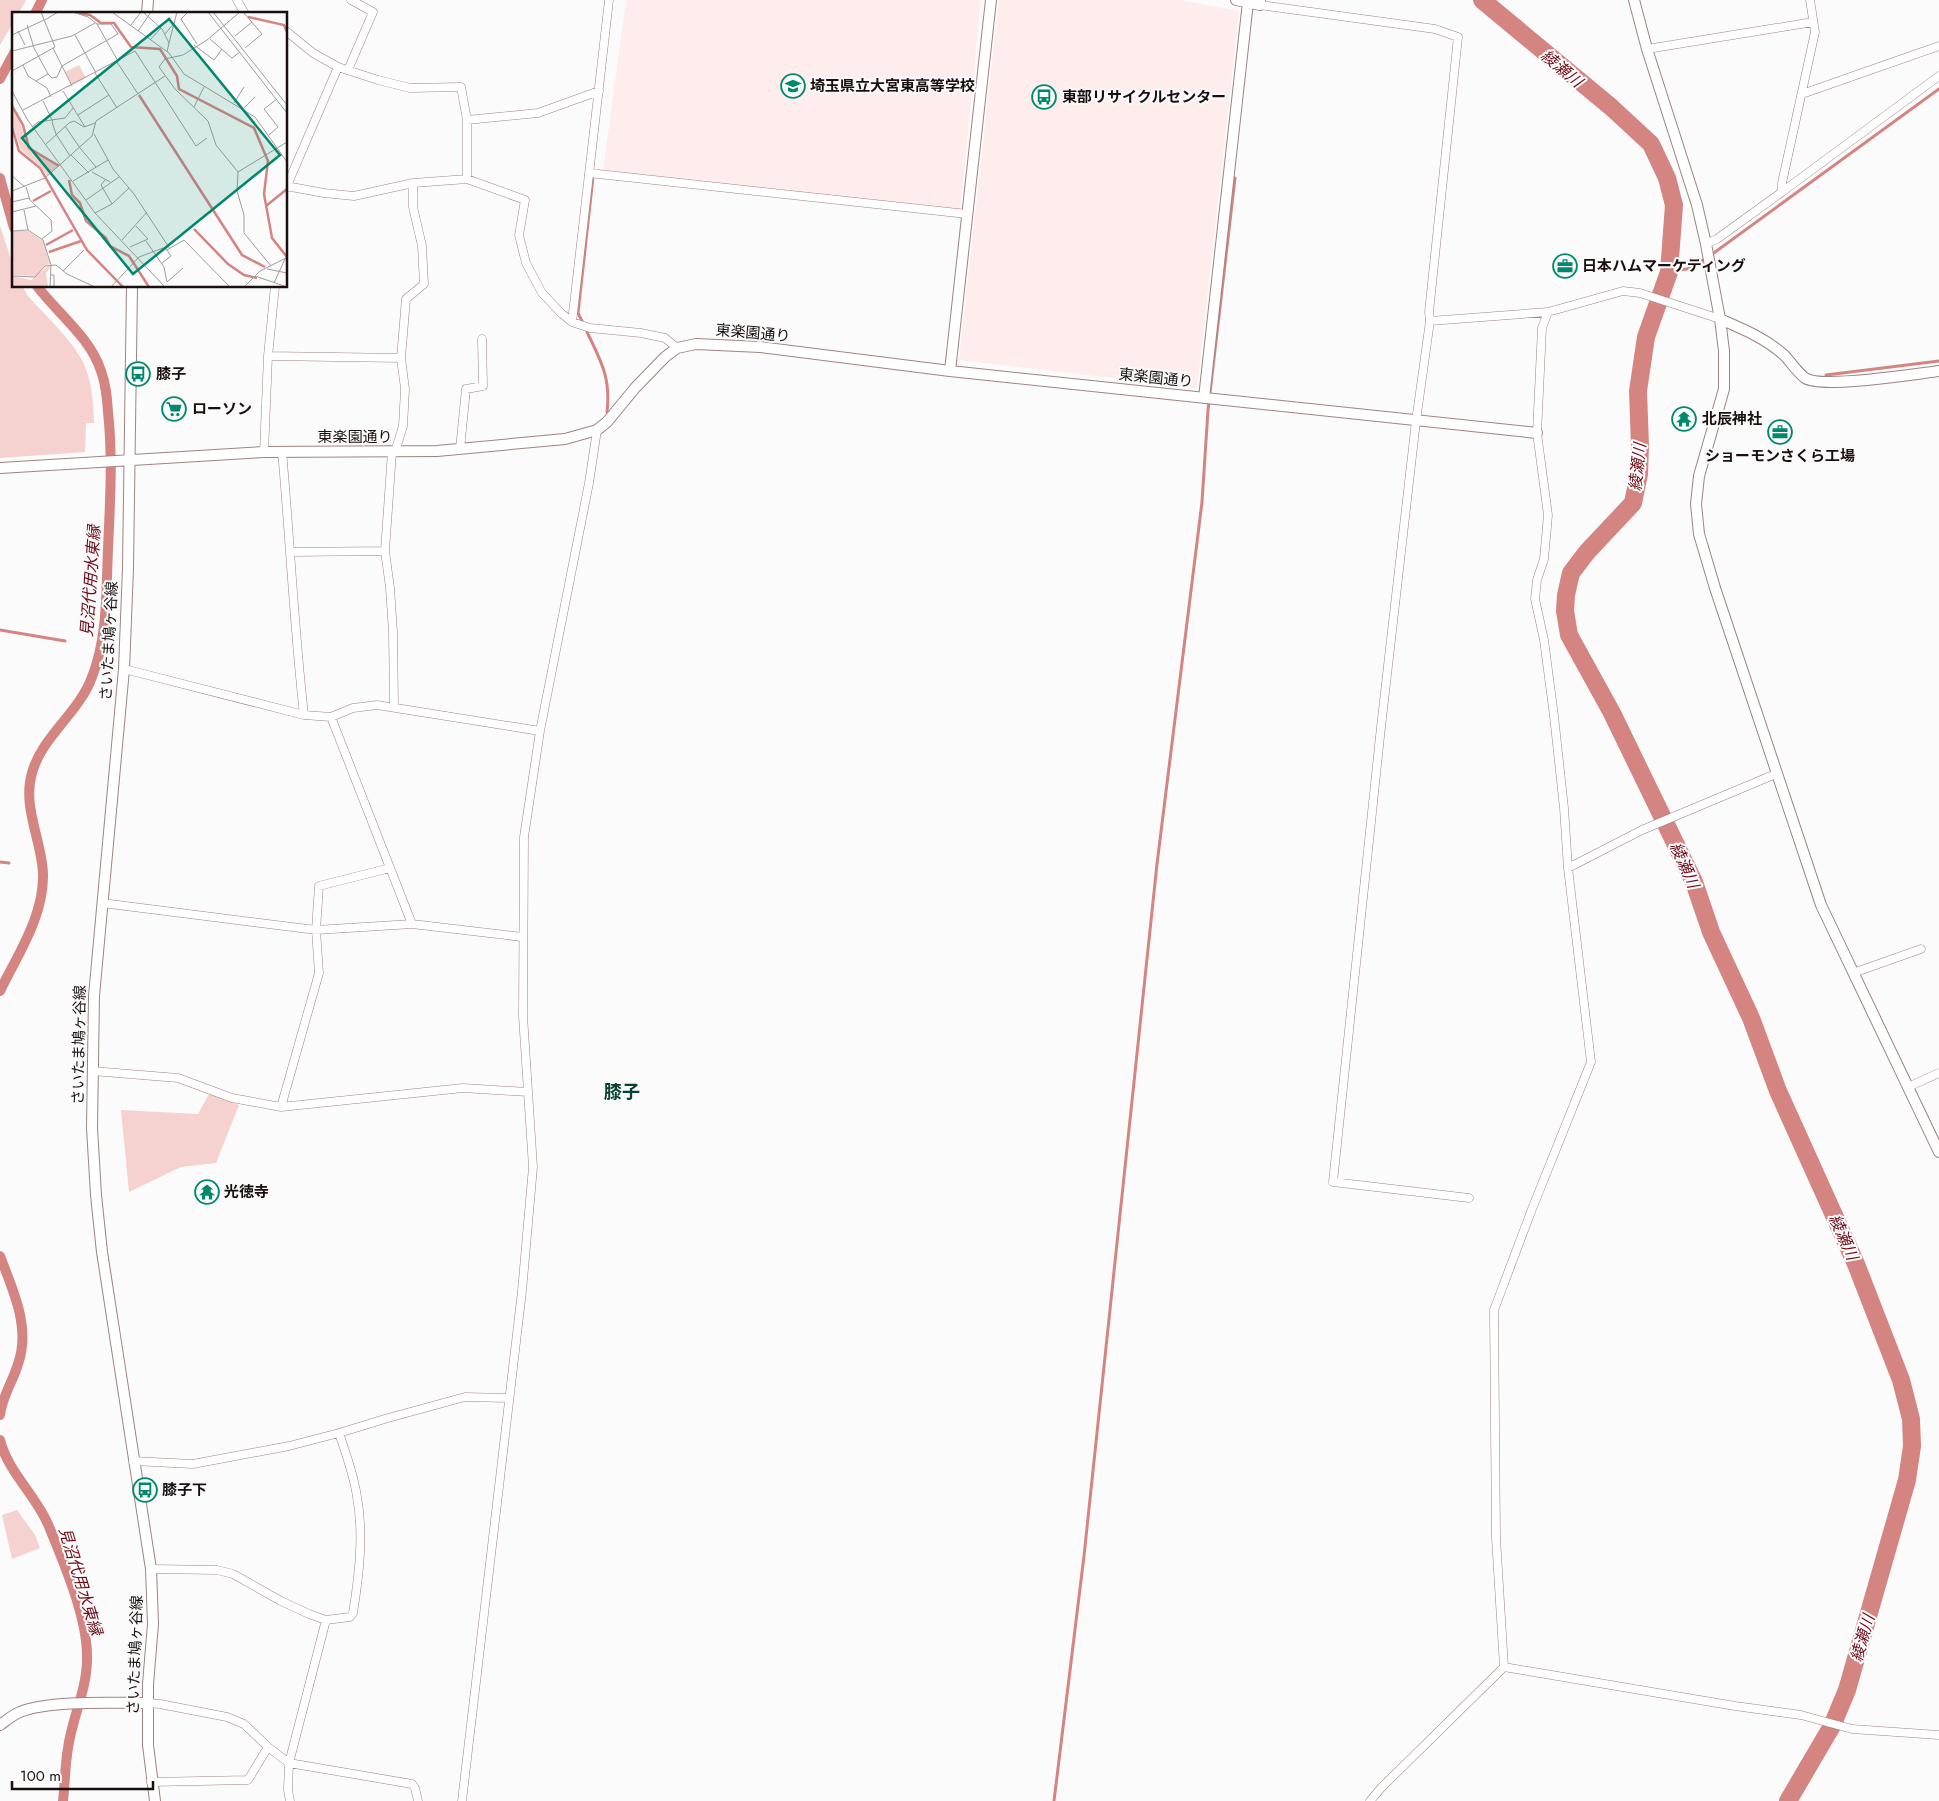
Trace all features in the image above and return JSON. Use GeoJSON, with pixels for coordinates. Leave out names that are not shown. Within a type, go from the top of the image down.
{"type":"FeatureCollection","features":[{"type":"Feature","properties":{"kind":"street"},"geometry":{"type":"LineString","coordinates":[[237,0],[244,12]]}},
{"type":"Feature","properties":{"kind":"street"},"geometry":{"type":"LineString","coordinates":[[348,70],[373,12],[351,0]]}},
{"type":"Feature","properties":{"kind":"street"},"geometry":{"type":"LineString","coordinates":[[572,322],[609,0]]}},
{"type":"Feature","properties":{"kind":"street"},"geometry":{"type":"LineString","coordinates":[[950,371],[991,0]]}},
{"type":"Feature","properties":{"kind":"street"},"geometry":{"type":"LineString","coordinates":[[1236,0],[1435,29],[1458,37],[1429,312],[1430,321],[1416,421],[1333,1182],[1469,1198]]}},
{"type":"Feature","properties":{"kind":"street"},"geometry":{"type":"LineString","coordinates":[[1634,0],[1646,49],[1682,156],[1707,247],[1724,351],[1724,389],[1700,476],[1696,504],[1699,534],[1715,588],[1821,905],[1939,1152]]}},
{"type":"Feature","properties":{"kind":"street"},"geometry":{"type":"LineString","coordinates":[[1782,192],[1782,183],[1814,32],[1810,0]]}},
{"type":"Feature","properties":{"kind":"street"},"geometry":{"type":"LineString","coordinates":[[1204,398],[1248,2]]}},
{"type":"Feature","properties":{"kind":"street"},"geometry":{"type":"LineString","coordinates":[[1646,49],[1813,22]]}},
{"type":"Feature","properties":{"kind":"street"},"geometry":{"type":"LineString","coordinates":[[288,33],[312,53],[338,66],[378,80],[410,88],[461,87],[467,120],[467,179]]}},
{"type":"Feature","properties":{"kind":"street"},"geometry":{"type":"LineString","coordinates":[[1802,94],[1939,46]]}},
{"type":"Feature","properties":{"kind":"street"},"geometry":{"type":"LineString","coordinates":[[288,181],[338,66]]}},
{"type":"Feature","properties":{"kind":"street"},"geometry":{"type":"LineString","coordinates":[[1707,247],[1939,76]]}},
{"type":"Feature","properties":{"kind":"street"},"geometry":{"type":"LineString","coordinates":[[467,120],[538,113],[599,91]]}},
{"type":"Feature","properties":{"kind":"street"},"geometry":{"type":"LineString","coordinates":[[589,173],[967,214]]}},
{"type":"Feature","properties":{"kind":"street"},"geometry":{"type":"LineString","coordinates":[[288,186],[354,196],[413,183],[467,179],[525,200],[519,235],[526,263],[542,293],[562,314],[572,322],[590,328],[641,333],[665,338],[678,348]]}},
{"type":"Feature","properties":{"kind":"street"},"geometry":{"type":"LineString","coordinates":[[394,706],[393,632],[385,551],[393,452],[403,426],[404,417],[405,389],[401,358],[406,299],[424,284],[422,246],[412,207],[413,183]]}},
{"type":"Feature","properties":{"kind":"street","name":"さいたま鳩ヶ谷線"},"geometry":{"type":"LineString","coordinates":[[132,288],[126,461],[124,669],[94,996],[92,1128],[97,1204],[133,1462],[151,1569],[153,1624],[147,1703],[151,1782],[155,1801]]}},
{"type":"Feature","properties":{"kind":"street"},"geometry":{"type":"LineString","coordinates":[[264,452],[268,356],[275,288]]}},
{"type":"Feature","properties":{"kind":"street"},"geometry":{"type":"LineString","coordinates":[[1430,321],[1548,312],[1623,291],[1640,293],[1720,319],[1755,334],[1769,343],[1806,378],[1816,382],[1939,372]]}},
{"type":"Feature","properties":{"kind":"street"},"geometry":{"type":"LineString","coordinates":[[1370,1801],[1504,1667],[1496,1538],[1494,1310],[1591,1062],[1568,868],[1564,808],[1554,716],[1544,640],[1535,599],[1537,580],[1544,559],[1548,515],[1538,433],[1542,328],[1548,312]]}},
{"type":"Feature","properties":{"kind":"street"},"geometry":{"type":"LineString","coordinates":[[460,449],[466,388],[483,386],[482,340]]}},
{"type":"Feature","properties":{"kind":"street","name":"東楽園通り"},"geometry":{"type":"LineString","coordinates":[[0,468],[282,451],[393,452],[460,449],[565,439],[597,430],[613,416],[653,367],[678,348],[696,344],[722,344],[950,371],[1538,433]]}},
{"type":"Feature","properties":{"kind":"street"},"geometry":{"type":"LineString","coordinates":[[268,356],[401,358]]}},
{"type":"Feature","properties":{"kind":"street"},"geometry":{"type":"LineString","coordinates":[[462,1801],[522,1291],[533,1167],[523,1016],[524,837],[540,731],[587,493],[597,430]]}},
{"type":"Feature","properties":{"kind":"street"},"geometry":{"type":"LineString","coordinates":[[282,451],[291,552],[296,644],[304,715]]}},
{"type":"Feature","properties":{"kind":"street"},"geometry":{"type":"LineString","coordinates":[[291,552],[385,551]]}},
{"type":"Feature","properties":{"kind":"street"},"geometry":{"type":"LineString","coordinates":[[124,669],[304,715],[332,717],[353,708],[377,705],[394,706],[540,731]]}},
{"type":"Feature","properties":{"kind":"street"},"geometry":{"type":"LineString","coordinates":[[332,717],[373,828],[412,924]]}},
{"type":"Feature","properties":{"kind":"street"},"geometry":{"type":"LineString","coordinates":[[1568,868],[1683,811],[1778,773]]}},
{"type":"Feature","properties":{"kind":"street"},"geometry":{"type":"LineString","coordinates":[[280,1107],[319,973],[316,930],[319,886],[390,868]]}},
{"type":"Feature","properties":{"kind":"street"},"geometry":{"type":"LineString","coordinates":[[102,903],[316,930],[412,924],[522,937]]}},
{"type":"Feature","properties":{"kind":"street"},"geometry":{"type":"LineString","coordinates":[[1853,973],[1921,949]]}},
{"type":"Feature","properties":{"kind":"street"},"geometry":{"type":"LineString","coordinates":[[92,1071],[178,1078],[232,1098],[280,1107],[463,1088],[528,1092]]}},
{"type":"Feature","properties":{"kind":"street"},"geometry":{"type":"LineString","coordinates":[[1908,1087],[1939,1073]]}},
{"type":"Feature","properties":{"kind":"street"},"geometry":{"type":"LineString","coordinates":[[133,1462],[193,1464],[289,1446],[339,1434],[464,1397],[509,1398]]}},
{"type":"Feature","properties":{"kind":"street"},"geometry":{"type":"LineString","coordinates":[[151,1569],[209,1570],[233,1574],[281,1602],[326,1620],[350,1616],[353,1613],[359,1556],[358,1498],[353,1475],[339,1434]]}},
{"type":"Feature","properties":{"kind":"street"},"geometry":{"type":"LineString","coordinates":[[290,1801],[288,1790],[289,1763],[326,1620]]}},
{"type":"Feature","properties":{"kind":"street"},"geometry":{"type":"LineString","coordinates":[[1504,1667],[1811,1718],[1844,1727],[1939,1735]]}},
{"type":"Feature","properties":{"kind":"street"},"geometry":{"type":"LineString","coordinates":[[0,1725],[20,1712],[35,1708],[70,1704],[160,1704],[227,1717],[244,1724],[268,1747],[289,1763],[404,1781],[412,1784],[418,1801]]}},
{"type":"Feature","properties":{"kind":"street"},"geometry":{"type":"LineString","coordinates":[[151,1782],[248,1780],[268,1747]]}},
{"type":"Feature","properties":{"kind":"shaded area"},"geometry":{"type":"Polygon","coordinates":[[[0,0],[26,0],[19,12],[12,12],[12,24],[0,45],[0,0]]]}},
{"type":"Feature","properties":{"kind":"shaded area","name":"埼玉県立大宮東高等学校"},"geometry":{"type":"Polygon","coordinates":[[[626,0],[981,0],[960,211],[603,171],[626,0]]]}},
{"type":"Feature","properties":{"kind":"shaded area","name":"東部リサイクルセンター"},"geometry":{"type":"Polygon","coordinates":[[[999,0],[1180,0],[1239,11],[1197,388],[959,360],[999,0]]]}},
{"type":"Feature","properties":{"kind":"shaded area"},"geometry":{"type":"Polygon","coordinates":[[[0,226],[12,262],[12,288],[23,288],[28,296],[72,345],[83,362],[92,392],[94,423],[86,423],[85,452],[0,458],[0,226]]]}},
{"type":"Feature","properties":{"kind":"shaded area"},"geometry":{"type":"Polygon","coordinates":[[[209,1094],[239,1105],[216,1163],[181,1167],[129,1192],[121,1110],[198,1114],[209,1094]]]}},
{"type":"Feature","properties":{"kind":"shaded area"},"geometry":{"type":"Polygon","coordinates":[[[17,1510],[35,1535],[40,1548],[12,1559],[2,1515],[17,1510]]]}},
{"type":"Feature","properties":{"kind":"waterway","name":"見沼代用水東縁"},"geometry":{"type":"LineString","coordinates":[[36,12],[42,0]]}},
{"type":"Feature","properties":{"kind":"waterway","name":"綾瀬川"},"geometry":{"type":"LineString","coordinates":[[1482,0],[1611,107],[1651,144],[1667,178],[1674,205],[1669,272],[1646,337],[1638,391],[1639,474],[1633,503],[1587,552],[1571,573],[1566,595],[1565,611],[1569,635],[1612,713],[1694,882],[1711,932],[1751,1018],[1778,1091],[1856,1264],[1901,1380],[1911,1419],[1912,1446],[1907,1480],[1847,1690],[1832,1726],[1788,1801]]}},
{"type":"Feature","properties":{"kind":"waterway","name":"見沼代用水東縁"},"geometry":{"type":"LineString","coordinates":[[0,79],[12,57]]}},
{"type":"Feature","properties":{"kind":"waterway"},"geometry":{"type":"LineString","coordinates":[[1711,255],[1939,89]]}},
{"type":"Feature","properties":{"kind":"waterway"},"geometry":{"type":"LineString","coordinates":[[583,323],[578,313],[593,177]]}},
{"type":"Feature","properties":{"kind":"waterway","name":"見沼代用水東縁"},"geometry":{"type":"LineString","coordinates":[[0,178],[12,221]]}},
{"type":"Feature","properties":{"kind":"waterway"},"geometry":{"type":"LineString","coordinates":[[1054,1801],[1084,1556],[1157,864],[1202,502],[1208,410],[1235,178]]}},
{"type":"Feature","properties":{"kind":"waterway"},"geometry":{"type":"LineString","coordinates":[[1669,272],[1692,268],[1706,258]]}},
{"type":"Feature","properties":{"kind":"waterway","name":"見沼代用水東縁"},"geometry":{"type":"LineString","coordinates":[[0,991],[35,920],[42,890],[42,862],[29,798],[32,773],[44,747],[79,702],[92,677],[104,630],[106,597],[111,463],[110,429],[104,381],[96,359],[89,347],[39,288]]}},
{"type":"Feature","properties":{"kind":"waterway"},"geometry":{"type":"LineString","coordinates":[[587,332],[604,370],[608,389],[607,412]]}},
{"type":"Feature","properties":{"kind":"waterway"},"geometry":{"type":"LineString","coordinates":[[1826,375],[1939,361]]}},
{"type":"Feature","properties":{"kind":"waterway"},"geometry":{"type":"LineString","coordinates":[[0,630],[65,641]]}},
{"type":"Feature","properties":{"kind":"waterway"},"geometry":{"type":"LineString","coordinates":[[0,862],[9,863]]}},
{"type":"Feature","properties":{"kind":"waterway","name":"見沼代用水東縁"},"geometry":{"type":"LineString","coordinates":[[0,1256],[19,1309],[22,1336],[18,1364],[0,1415]]}},
{"type":"Feature","properties":{"kind":"waterway","name":"見沼代用水東縁"},"geometry":{"type":"LineString","coordinates":[[0,1440],[16,1474],[45,1517],[75,1593],[84,1627],[87,1659],[85,1682],[70,1737],[63,1801]]}},
{"type":"Feature","properties":{"kind":"place","name":"埼玉県立大宮東高等学校"},"geometry":{"type":"Point","coordinates":[793,86]}},
{"type":"Feature","properties":{"kind":"place","name":"東部リサイクルセンター"},"geometry":{"type":"Point","coordinates":[1044,97]}},
{"type":"Feature","properties":{"kind":"place","name":"日本ハムマーケティング"},"geometry":{"type":"Point","coordinates":[1565,266]}},
{"type":"Feature","properties":{"kind":"place","name":"膝子"},"geometry":{"type":"Point","coordinates":[138,374]}},
{"type":"Feature","properties":{"kind":"place","name":"ローソン"},"geometry":{"type":"Point","coordinates":[174,409]}},
{"type":"Feature","properties":{"kind":"place","name":"北辰神社"},"geometry":{"type":"Point","coordinates":[1684,419]}},
{"type":"Feature","properties":{"kind":"place","name":"ショーモンさくら工場"},"geometry":{"type":"Point","coordinates":[1780,432]}},
{"type":"Feature","properties":{"kind":"place","name":"光徳寺"},"geometry":{"type":"Point","coordinates":[207,1192]}},
{"type":"Feature","properties":{"kind":"place","name":"膝子下"},"geometry":{"type":"Point","coordinates":[145,1490]}},
{"type":"Feature","properties":{"kind":"district","name":"膝子"},"geometry":{"type":"Point","coordinates":[622,1092]}}]}
